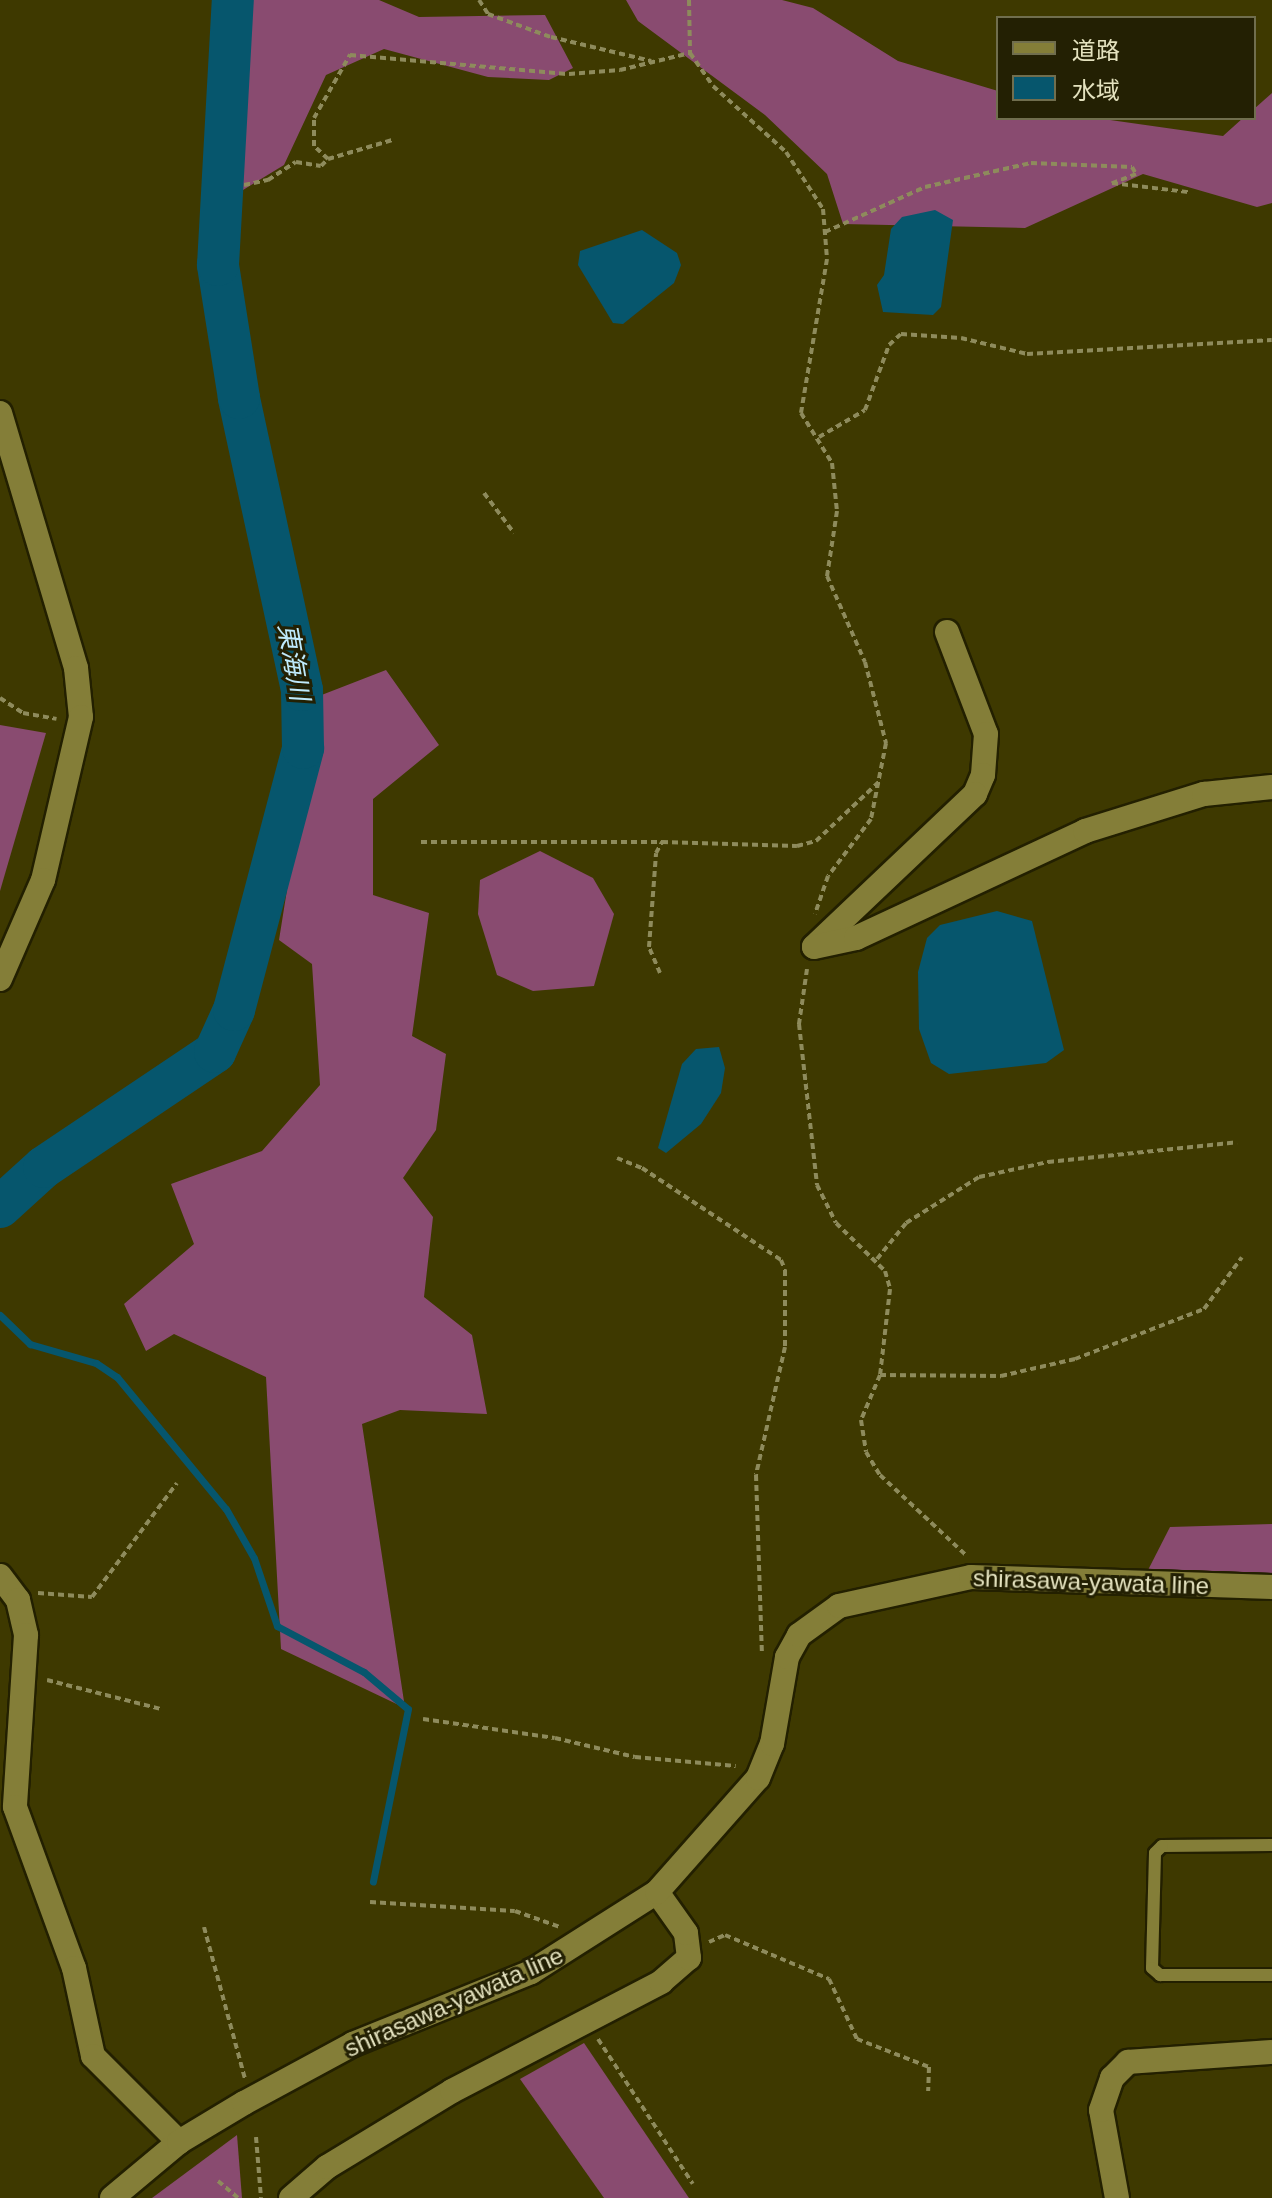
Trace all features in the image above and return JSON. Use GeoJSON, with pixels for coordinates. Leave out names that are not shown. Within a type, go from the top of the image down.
{"type":"FeatureCollection","features":[{"type":"Feature","properties":{"kind":"street"},"geometry":{"type":"LineString","coordinates":[[0,413],[76,668],[81,717],[43,880],[0,979]]}},
{"type":"Feature","properties":{"kind":"street"},"geometry":{"type":"LineString","coordinates":[[814,947],[975,794],[983,775],[986,734],[947,632]]}},
{"type":"Feature","properties":{"kind":"street"},"geometry":{"type":"LineString","coordinates":[[814,947],[856,938],[1085,831],[1204,794],[1272,787]]}},
{"type":"Feature","properties":{"kind":"street"},"geometry":{"type":"LineString","coordinates":[[0,1576],[18,1600],[26,1635],[15,1807],[74,1968],[93,2056],[179,2142]]}},
{"type":"Feature","properties":{"kind":"street","name":"shirasawa-yawata line"},"geometry":{"type":"LineString","coordinates":[[112,2198],[179,2142],[253,2098],[353,2044],[579,1947],[657,1892],[758,1778],[772,1744],[787,1657],[799,1635],[839,1606],[971,1577],[1272,1587]]}},
{"type":"Feature","properties":{"kind":"street"},"geometry":{"type":"LineString","coordinates":[[291,2198],[327,2167],[452,2091],[591,2024],[661,1982],[689,1958],[686,1933],[657,1892]]}},
{"type":"Feature","properties":{"kind":"street"},"geometry":{"type":"LineString","coordinates":[[1117,2198],[1101,2110],[1112,2078],[1128,2062],[1272,2052]]}},
{"type":"Feature","properties":{"kind":"lane"},"geometry":{"type":"LineString","coordinates":[[1272,1845],[1162,1846],[1155,1853],[1152,1968],[1160,1975],[1272,1975]]}},
{"type":"Feature","properties":{"kind":"path"},"geometry":{"type":"LineString","coordinates":[[479,0],[488,14],[551,37],[653,62]]}},
{"type":"Feature","properties":{"kind":"path"},"geometry":{"type":"LineString","coordinates":[[689,0],[690,53],[713,86],[786,152],[815,188],[824,232],[824,283],[801,391],[801,413],[819,437],[837,487],[827,576],[884,724],[882,778],[871,819],[822,889],[799,1024],[812,1164],[829,1213],[876,1260],[890,1289],[880,1375],[861,1420],[866,1452],[916,1510],[956,1541],[971,1577]]}},
{"type":"Feature","properties":{"kind":"path"},"geometry":{"type":"LineString","coordinates":[[328,159],[314,146],[314,118],[350,55],[569,74],[653,62],[690,53]]}},
{"type":"Feature","properties":{"kind":"path"},"geometry":{"type":"LineString","coordinates":[[244,185],[268,180],[296,162],[321,166],[328,159],[392,140]]}},
{"type":"Feature","properties":{"kind":"path"},"geometry":{"type":"LineString","coordinates":[[824,232],[925,187],[1031,163],[1132,167],[1136,174],[1112,183],[1188,192]]}},
{"type":"Feature","properties":{"kind":"path"},"geometry":{"type":"LineString","coordinates":[[819,437],[865,410],[889,345],[901,334],[961,338],[1027,354],[1272,340]]}},
{"type":"Feature","properties":{"kind":"path"},"geometry":{"type":"LineString","coordinates":[[484,493],[514,533]]}},
{"type":"Feature","properties":{"kind":"path"},"geometry":{"type":"LineString","coordinates":[[0,698],[23,713],[81,717]]}},
{"type":"Feature","properties":{"kind":"path"},"geometry":{"type":"LineString","coordinates":[[421,842],[662,842],[797,846],[816,841],[882,778]]}},
{"type":"Feature","properties":{"kind":"path"},"geometry":{"type":"LineString","coordinates":[[660,973],[649,947],[656,853],[662,842]]}},
{"type":"Feature","properties":{"kind":"path"},"geometry":{"type":"LineString","coordinates":[[876,1260],[906,1223],[979,1177],[1048,1162],[1237,1142]]}},
{"type":"Feature","properties":{"kind":"path"},"geometry":{"type":"LineString","coordinates":[[617,1158],[781,1260],[785,1270],[785,1347],[756,1475],[762,1664]]}},
{"type":"Feature","properties":{"kind":"path"},"geometry":{"type":"LineString","coordinates":[[880,1375],[1001,1376],[1075,1359],[1197,1314],[1227,1285],[1242,1257]]}},
{"type":"Feature","properties":{"kind":"path"},"geometry":{"type":"LineString","coordinates":[[18,1600],[40,1592],[92,1597],[177,1483]]}},
{"type":"Feature","properties":{"kind":"path"},"geometry":{"type":"LineString","coordinates":[[22,1680],[54,1680],[161,1709]]}},
{"type":"Feature","properties":{"kind":"path"},"geometry":{"type":"LineString","coordinates":[[423,1719],[555,1738],[635,1757],[744,1766],[758,1778]]}},
{"type":"Feature","properties":{"kind":"path"},"geometry":{"type":"LineString","coordinates":[[370,1902],[527,1913],[554,1922],[579,1947]]}},
{"type":"Feature","properties":{"kind":"path"},"geometry":{"type":"LineString","coordinates":[[204,1927],[253,2098]]}},
{"type":"Feature","properties":{"kind":"path"},"geometry":{"type":"LineString","coordinates":[[688,1948],[725,1935],[829,1979],[857,2039],[929,2067],[928,2091]]}},
{"type":"Feature","properties":{"kind":"path"},"geometry":{"type":"LineString","coordinates":[[591,2024],[632,2099],[693,2184]]}},
{"type":"Feature","properties":{"kind":"path"},"geometry":{"type":"LineString","coordinates":[[256,2137],[261,2198]]}},
{"type":"Feature","properties":{"kind":"path"},"geometry":{"type":"LineString","coordinates":[[218,2181],[238,2198]]}},
{"type":"Feature","properties":{"kind":"shaded area"},"geometry":{"type":"Polygon","coordinates":[[[246,0],[379,0],[419,17],[545,15],[573,68],[549,80],[488,77],[384,49],[326,75],[284,165],[230,198],[243,92],[246,0]]]}},
{"type":"Feature","properties":{"kind":"shaded area"},"geometry":{"type":"Polygon","coordinates":[[[626,0],[782,0],[813,8],[898,61],[996,90],[996,120],[1110,120],[1223,136],[1241,120],[1256,120],[1256,107],[1272,93],[1272,203],[1257,207],[1143,174],[1025,228],[843,224],[827,174],[765,115],[638,21],[626,0]]]}},
{"type":"Feature","properties":{"kind":"shaded area"},"geometry":{"type":"Polygon","coordinates":[[[386,670],[439,745],[373,799],[373,895],[429,913],[412,1036],[446,1054],[436,1130],[403,1178],[433,1217],[424,1297],[472,1335],[487,1414],[400,1410],[362,1424],[405,1708],[281,1649],[266,1377],[174,1334],[146,1351],[124,1304],[194,1244],[171,1184],[262,1151],[320,1085],[312,964],[279,940],[319,696],[386,670]]]}},
{"type":"Feature","properties":{"kind":"shaded area"},"geometry":{"type":"Polygon","coordinates":[[[0,725],[46,733],[0,891],[0,725]]]}},
{"type":"Feature","properties":{"kind":"shaded area"},"geometry":{"type":"Polygon","coordinates":[[[540,851],[593,878],[614,914],[594,986],[533,991],[497,975],[478,914],[480,880],[540,851]]]}},
{"type":"Feature","properties":{"kind":"shaded area"},"geometry":{"type":"Polygon","coordinates":[[[1272,1524],[1272,1577],[1146,1574],[1170,1527],[1272,1524]]]}},
{"type":"Feature","properties":{"kind":"shaded area"},"geometry":{"type":"Polygon","coordinates":[[[584,2043],[689,2198],[604,2198],[520,2079],[584,2043]]]}},
{"type":"Feature","properties":{"kind":"shaded area"},"geometry":{"type":"Polygon","coordinates":[[[237,2135],[242,2198],[152,2198],[237,2135]]]}},
{"type":"Feature","properties":{"kind":"water"},"geometry":{"type":"Polygon","coordinates":[[[935,210],[953,220],[941,307],[933,315],[883,312],[877,285],[884,275],[891,229],[902,217],[935,210]]]}},
{"type":"Feature","properties":{"kind":"water"},"geometry":{"type":"Polygon","coordinates":[[[642,230],[677,253],[681,265],[674,283],[623,324],[613,323],[578,265],[580,251],[642,230]]]}},
{"type":"Feature","properties":{"kind":"water"},"geometry":{"type":"Polygon","coordinates":[[[997,911],[1032,921],[1064,1050],[1046,1063],[949,1074],[931,1063],[919,1029],[918,972],[927,938],[940,925],[997,911]]]}},
{"type":"Feature","properties":{"kind":"water"},"geometry":{"type":"Polygon","coordinates":[[[719,1047],[725,1068],[721,1093],[701,1124],[666,1153],[658,1148],[682,1064],[696,1049],[719,1047]]]}},
{"type":"Feature","properties":{"kind":"waterway","name":"東海川"},"geometry":{"type":"LineString","coordinates":[[0,1207],[44,1167],[215,1052],[234,1010],[303,748],[302,690],[239,398],[218,265],[233,0]]}},
{"type":"Feature","properties":{"kind":"waterway"},"geometry":{"type":"LineString","coordinates":[[0,1315],[30,1344],[96,1363],[117,1377],[226,1509],[254,1558],[277,1626],[364,1672],[408,1709],[373,1881]]}}]}
